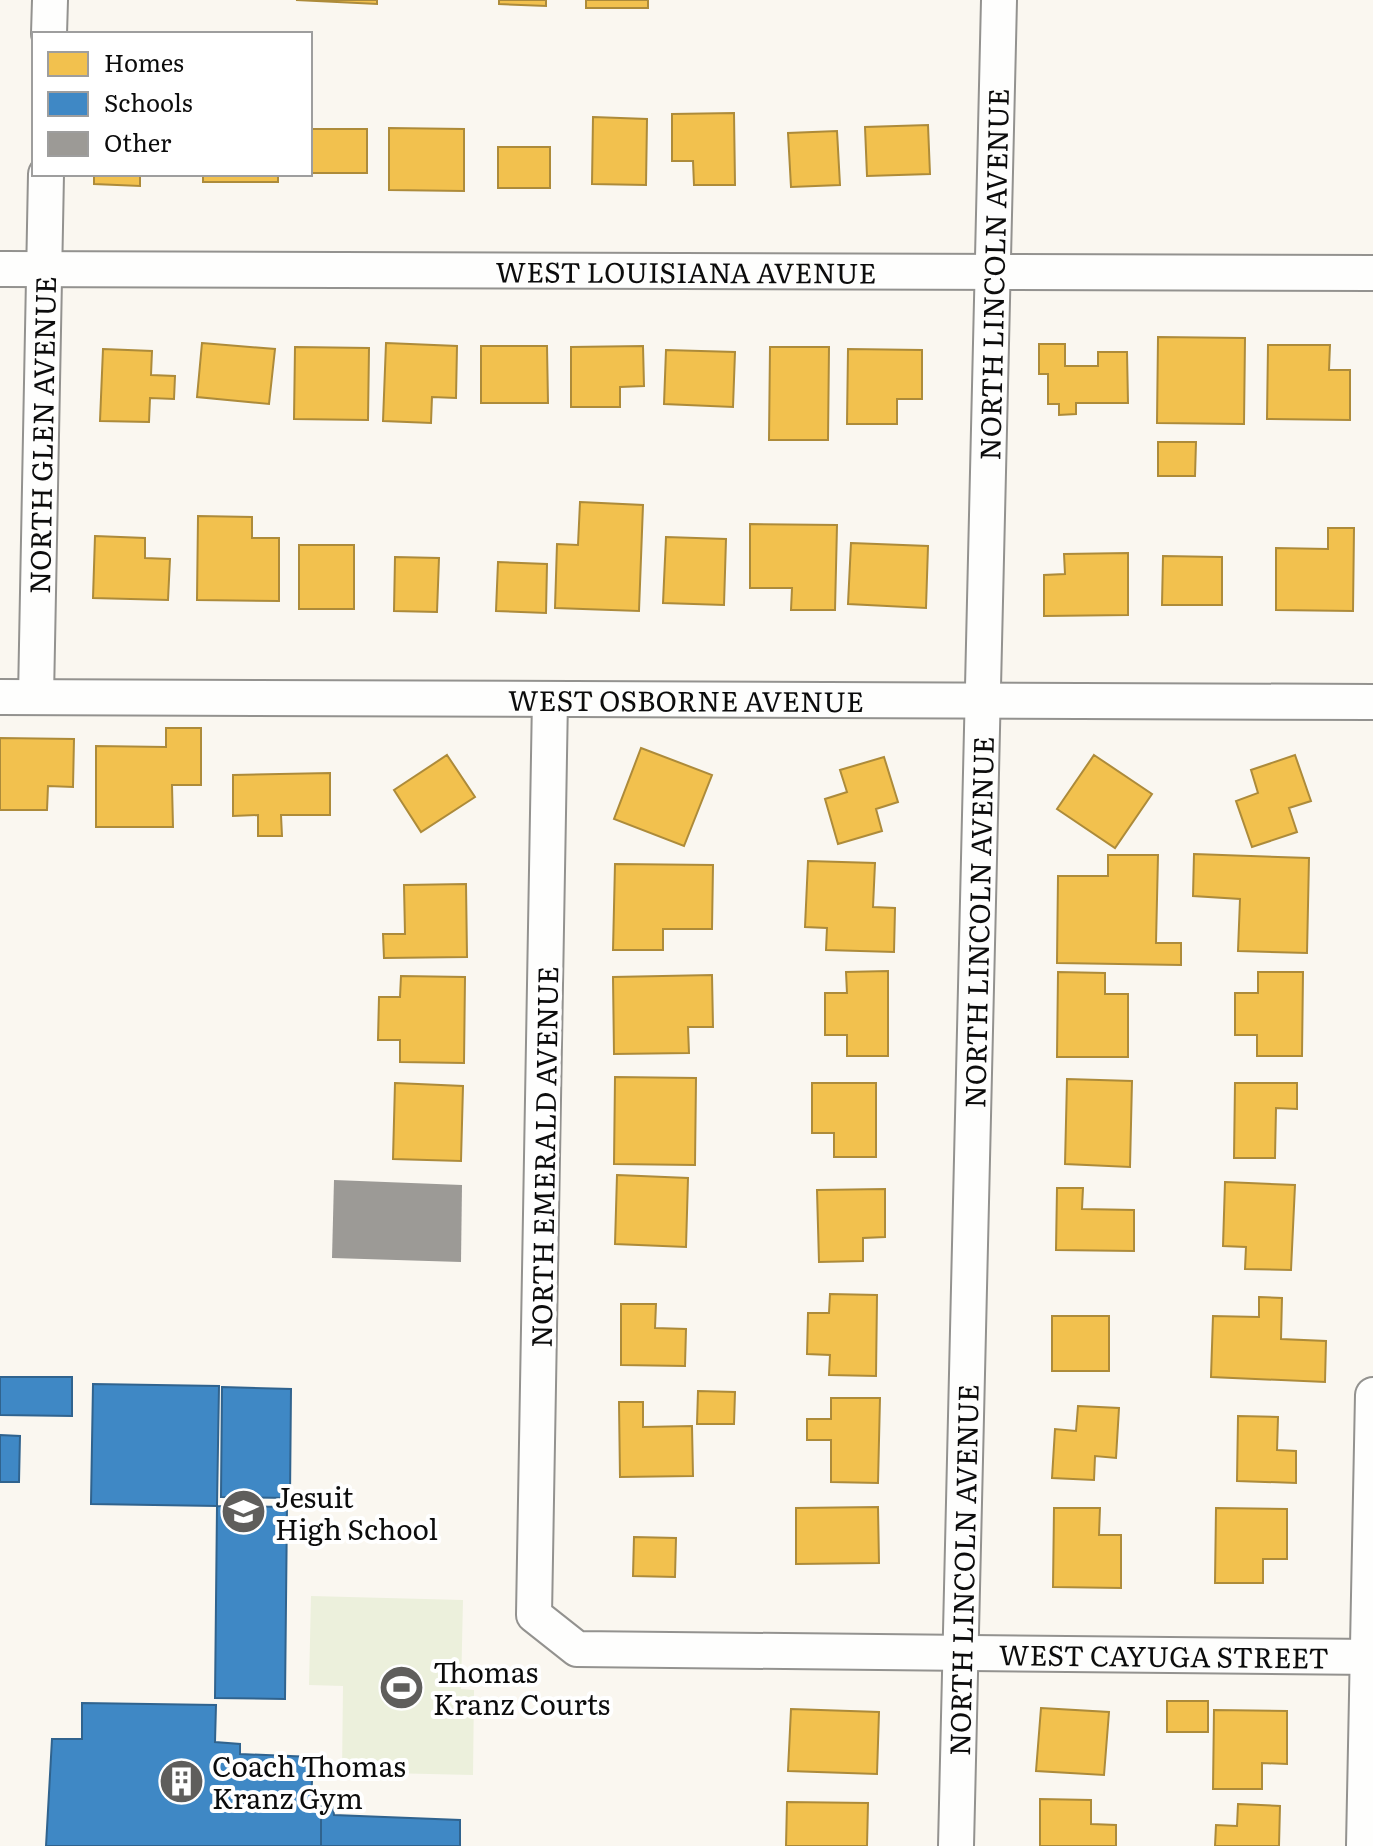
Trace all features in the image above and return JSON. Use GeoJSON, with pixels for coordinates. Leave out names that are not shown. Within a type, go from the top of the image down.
{"type":"FeatureCollection","features":[{"type":"Feature","properties":{"kind":"street"},"geometry":{"type":"LineString","coordinates":[[49,32],[50,0]]}},
{"type":"Feature","properties":{"kind":"street","name":"NORTH LINCOLN AVENUE"},"geometry":{"type":"LineString","coordinates":[[956,1846],[999,0]]}},
{"type":"Feature","properties":{"kind":"street","name":"NORTH GLEN AVENUE"},"geometry":{"type":"LineString","coordinates":[[36,697],[46,176]]}},
{"type":"Feature","properties":{"kind":"street","name":"WEST LOUISIANA AVENUE"},"geometry":{"type":"LineString","coordinates":[[0,269],[1373,273]]}},
{"type":"Feature","properties":{"kind":"street","name":"WEST OSBORNE AVENUE"},"geometry":{"type":"LineString","coordinates":[[0,697],[1373,702]]}},
{"type":"Feature","properties":{"kind":"street","name":"NORTH EMERALD AVENUE"},"geometry":{"type":"LineString","coordinates":[[534,1615],[550,699]]}},
{"type":"Feature","properties":{"kind":"street"},"geometry":{"type":"LineString","coordinates":[[1364,1846],[1373,1395]]}},
{"type":"Feature","properties":{"kind":"street","name":"WEST CAYUGA STREET"},"geometry":{"type":"LineString","coordinates":[[534,1615],[577,1649],[1370,1657]]}},
{"type":"Feature","properties":{"kind":"green space","name":"Thomas Kranz Courts"},"geometry":{"type":"Polygon","coordinates":[[[311,1596],[463,1600],[461,1689],[474,1690],[473,1775],[342,1772],[343,1686],[309,1685],[311,1596]]]}},
{"type":"Feature","properties":{"kind":"building: Homes"},"geometry":{"type":"Polygon","coordinates":[[[296,0],[377,0],[377,4],[296,0]]]}},
{"type":"Feature","properties":{"kind":"building: Homes"},"geometry":{"type":"Polygon","coordinates":[[[499,0],[546,0],[546,6],[499,4],[499,0]]]}},
{"type":"Feature","properties":{"kind":"building: Homes"},"geometry":{"type":"Polygon","coordinates":[[[586,0],[648,0],[648,8],[586,8],[586,0]]]}},
{"type":"Feature","properties":{"kind":"building: Homes"},"geometry":{"type":"Polygon","coordinates":[[[734,113],[735,185],[694,185],[693,161],[672,161],[672,114],[734,113]]]}},
{"type":"Feature","properties":{"kind":"building: Homes"},"geometry":{"type":"Polygon","coordinates":[[[593,117],[647,119],[646,185],[592,184],[593,117]]]}},
{"type":"Feature","properties":{"kind":"building: Homes"},"geometry":{"type":"Polygon","coordinates":[[[928,125],[930,174],[867,176],[865,127],[928,125]]]}},
{"type":"Feature","properties":{"kind":"building: Homes"},"geometry":{"type":"Polygon","coordinates":[[[389,128],[464,129],[464,191],[389,190],[389,128]]]}},
{"type":"Feature","properties":{"kind":"building: Homes"},"geometry":{"type":"Polygon","coordinates":[[[312,129],[367,129],[367,173],[312,173],[312,129]]]}},
{"type":"Feature","properties":{"kind":"building: Homes"},"geometry":{"type":"Polygon","coordinates":[[[837,131],[840,185],[791,187],[788,133],[837,131]]]}},
{"type":"Feature","properties":{"kind":"building: Homes"},"geometry":{"type":"Polygon","coordinates":[[[498,147],[550,147],[550,188],[498,188],[498,147]]]}},
{"type":"Feature","properties":{"kind":"building: Homes"},"geometry":{"type":"Polygon","coordinates":[[[94,176],[140,176],[140,186],[94,184],[94,176]]]}},
{"type":"Feature","properties":{"kind":"building: Homes"},"geometry":{"type":"Polygon","coordinates":[[[203,176],[278,176],[278,182],[203,182],[203,176]]]}},
{"type":"Feature","properties":{"kind":"building: Homes"},"geometry":{"type":"Polygon","coordinates":[[[1158,337],[1245,338],[1244,424],[1157,423],[1158,337]]]}},
{"type":"Feature","properties":{"kind":"building: Homes"},"geometry":{"type":"Polygon","coordinates":[[[202,343],[275,349],[269,404],[197,397],[202,343]]]}},
{"type":"Feature","properties":{"kind":"building: Homes"},"geometry":{"type":"Polygon","coordinates":[[[386,343],[457,346],[456,398],[432,397],[431,423],[383,421],[386,343]]]}},
{"type":"Feature","properties":{"kind":"building: Homes"},"geometry":{"type":"Polygon","coordinates":[[[1039,344],[1065,344],[1065,366],[1098,366],[1098,352],[1127,352],[1128,403],[1076,403],[1076,414],[1059,415],[1059,404],[1048,404],[1048,374],[1039,374],[1039,344]]]}},
{"type":"Feature","properties":{"kind":"building: Homes"},"geometry":{"type":"Polygon","coordinates":[[[1268,345],[1330,345],[1329,370],[1350,370],[1350,420],[1267,419],[1268,345]]]}},
{"type":"Feature","properties":{"kind":"building: Homes"},"geometry":{"type":"Polygon","coordinates":[[[481,346],[547,346],[548,403],[481,403],[481,346]]]}},
{"type":"Feature","properties":{"kind":"building: Homes"},"geometry":{"type":"Polygon","coordinates":[[[643,346],[644,386],[620,387],[620,407],[571,407],[571,347],[643,346]]]}},
{"type":"Feature","properties":{"kind":"building: Homes"},"geometry":{"type":"Polygon","coordinates":[[[295,347],[369,348],[368,420],[294,419],[295,347]]]}},
{"type":"Feature","properties":{"kind":"building: Homes"},"geometry":{"type":"Polygon","coordinates":[[[770,347],[829,347],[828,440],[769,440],[770,347]]]}},
{"type":"Feature","properties":{"kind":"building: Homes"},"geometry":{"type":"Polygon","coordinates":[[[103,349],[152,351],[151,375],[175,376],[174,399],[150,398],[149,422],[100,421],[103,349]]]}},
{"type":"Feature","properties":{"kind":"building: Homes"},"geometry":{"type":"Polygon","coordinates":[[[848,349],[922,350],[922,399],[897,399],[897,424],[847,424],[848,349]]]}},
{"type":"Feature","properties":{"kind":"building: Homes"},"geometry":{"type":"Polygon","coordinates":[[[666,350],[735,352],[733,407],[664,404],[666,350]]]}},
{"type":"Feature","properties":{"kind":"building: Homes"},"geometry":{"type":"Polygon","coordinates":[[[1158,442],[1196,442],[1195,476],[1158,476],[1158,442]]]}},
{"type":"Feature","properties":{"kind":"building: Homes"},"geometry":{"type":"Polygon","coordinates":[[[580,502],[643,505],[639,611],[555,608],[557,544],[578,545],[580,502]]]}},
{"type":"Feature","properties":{"kind":"building: Homes"},"geometry":{"type":"Polygon","coordinates":[[[198,516],[252,517],[252,538],[279,538],[279,601],[197,600],[198,516]]]}},
{"type":"Feature","properties":{"kind":"building: Homes"},"geometry":{"type":"Polygon","coordinates":[[[750,524],[837,525],[835,610],[791,610],[792,588],[750,588],[750,524]]]}},
{"type":"Feature","properties":{"kind":"building: Homes"},"geometry":{"type":"Polygon","coordinates":[[[1328,528],[1354,528],[1353,611],[1276,610],[1276,548],[1328,549],[1328,528]]]}},
{"type":"Feature","properties":{"kind":"building: Homes"},"geometry":{"type":"Polygon","coordinates":[[[95,536],[145,538],[145,558],[170,559],[168,600],[93,598],[95,536]]]}},
{"type":"Feature","properties":{"kind":"building: Homes"},"geometry":{"type":"Polygon","coordinates":[[[666,537],[726,539],[724,605],[663,603],[666,537]]]}},
{"type":"Feature","properties":{"kind":"building: Homes"},"geometry":{"type":"Polygon","coordinates":[[[851,543],[928,546],[926,608],[848,604],[851,543]]]}},
{"type":"Feature","properties":{"kind":"building: Homes"},"geometry":{"type":"Polygon","coordinates":[[[299,545],[354,545],[354,609],[299,609],[299,545]]]}},
{"type":"Feature","properties":{"kind":"building: Homes"},"geometry":{"type":"Polygon","coordinates":[[[1128,553],[1128,615],[1044,616],[1044,575],[1065,574],[1064,554],[1128,553]]]}},
{"type":"Feature","properties":{"kind":"building: Homes"},"geometry":{"type":"Polygon","coordinates":[[[1163,556],[1222,557],[1222,605],[1162,605],[1163,556]]]}},
{"type":"Feature","properties":{"kind":"building: Homes"},"geometry":{"type":"Polygon","coordinates":[[[395,557],[439,558],[437,612],[394,611],[395,557]]]}},
{"type":"Feature","properties":{"kind":"building: Homes"},"geometry":{"type":"Polygon","coordinates":[[[498,562],[547,564],[546,613],[496,611],[498,562]]]}},
{"type":"Feature","properties":{"kind":"building: Homes"},"geometry":{"type":"Polygon","coordinates":[[[166,728],[201,728],[201,785],[172,785],[173,827],[96,827],[96,746],[166,747],[166,728]]]}},
{"type":"Feature","properties":{"kind":"building: Homes"},"geometry":{"type":"Polygon","coordinates":[[[0,738],[74,739],[73,787],[48,786],[47,810],[0,810],[0,738]]]}},
{"type":"Feature","properties":{"kind":"building: Homes"},"geometry":{"type":"Polygon","coordinates":[[[641,748],[712,775],[684,846],[614,819],[641,748]]]}},
{"type":"Feature","properties":{"kind":"building: Homes"},"geometry":{"type":"Polygon","coordinates":[[[447,755],[475,797],[421,832],[394,790],[447,755]]]}},
{"type":"Feature","properties":{"kind":"building: Homes"},"geometry":{"type":"Polygon","coordinates":[[[1094,755],[1152,794],[1115,848],[1057,809],[1094,755]]]}},
{"type":"Feature","properties":{"kind":"building: Homes"},"geometry":{"type":"Polygon","coordinates":[[[1295,755],[1311,801],[1289,808],[1297,832],[1252,847],[1236,801],[1258,793],[1251,770],[1295,755]]]}},
{"type":"Feature","properties":{"kind":"building: Homes"},"geometry":{"type":"Polygon","coordinates":[[[884,757],[898,802],[876,809],[882,831],[838,844],[825,799],[847,792],[840,770],[884,757]]]}},
{"type":"Feature","properties":{"kind":"building: Homes"},"geometry":{"type":"Polygon","coordinates":[[[330,773],[330,815],[281,815],[282,836],[258,836],[258,815],[233,816],[233,775],[330,773]]]}},
{"type":"Feature","properties":{"kind":"building: Homes"},"geometry":{"type":"Polygon","coordinates":[[[1194,854],[1309,858],[1307,953],[1238,951],[1240,899],[1193,896],[1194,854]]]}},
{"type":"Feature","properties":{"kind":"building: Homes"},"geometry":{"type":"Polygon","coordinates":[[[1108,855],[1158,855],[1156,943],[1181,943],[1181,965],[1057,963],[1058,876],[1108,876],[1108,855]]]}},
{"type":"Feature","properties":{"kind":"building: Homes"},"geometry":{"type":"Polygon","coordinates":[[[808,861],[875,863],[873,907],[895,908],[894,952],[826,950],[827,928],[805,927],[808,861]]]}},
{"type":"Feature","properties":{"kind":"building: Homes"},"geometry":{"type":"Polygon","coordinates":[[[615,864],[713,865],[712,929],[663,929],[663,950],[613,950],[615,864]]]}},
{"type":"Feature","properties":{"kind":"building: Homes"},"geometry":{"type":"Polygon","coordinates":[[[466,884],[467,957],[384,958],[383,934],[405,934],[404,885],[466,884]]]}},
{"type":"Feature","properties":{"kind":"building: Homes"},"geometry":{"type":"Polygon","coordinates":[[[888,971],[888,1056],[847,1056],[847,1035],[825,1035],[825,993],[847,993],[846,972],[888,971]]]}},
{"type":"Feature","properties":{"kind":"building: Homes"},"geometry":{"type":"Polygon","coordinates":[[[1058,972],[1105,973],[1105,994],[1128,994],[1128,1057],[1057,1057],[1058,972]]]}},
{"type":"Feature","properties":{"kind":"building: Homes"},"geometry":{"type":"Polygon","coordinates":[[[1258,972],[1303,972],[1302,1056],[1257,1056],[1257,1035],[1235,1035],[1235,993],[1258,993],[1258,972]]]}},
{"type":"Feature","properties":{"kind":"building: Homes"},"geometry":{"type":"Polygon","coordinates":[[[712,975],[713,1027],[688,1027],[689,1053],[614,1054],[613,977],[712,975]]]}},
{"type":"Feature","properties":{"kind":"building: Homes"},"geometry":{"type":"Polygon","coordinates":[[[401,976],[465,977],[464,1063],[400,1062],[400,1040],[378,1040],[379,997],[400,997],[401,976]]]}},
{"type":"Feature","properties":{"kind":"building: Homes"},"geometry":{"type":"Polygon","coordinates":[[[615,1077],[696,1078],[695,1165],[614,1164],[615,1077]]]}},
{"type":"Feature","properties":{"kind":"building: Homes"},"geometry":{"type":"Polygon","coordinates":[[[1067,1079],[1132,1081],[1130,1167],[1065,1164],[1067,1079]]]}},
{"type":"Feature","properties":{"kind":"building: Homes"},"geometry":{"type":"Polygon","coordinates":[[[395,1083],[463,1086],[461,1161],[393,1159],[395,1083]]]}},
{"type":"Feature","properties":{"kind":"building: Homes"},"geometry":{"type":"Polygon","coordinates":[[[812,1083],[876,1083],[876,1157],[834,1157],[834,1133],[812,1133],[812,1083]]]}},
{"type":"Feature","properties":{"kind":"building: Homes"},"geometry":{"type":"Polygon","coordinates":[[[1235,1083],[1297,1083],[1297,1109],[1276,1108],[1275,1158],[1234,1158],[1235,1083]]]}},
{"type":"Feature","properties":{"kind":"building: Homes"},"geometry":{"type":"Polygon","coordinates":[[[617,1175],[688,1178],[686,1247],[615,1244],[617,1175]]]}},
{"type":"Feature","properties":{"kind":"building: Homes"},"geometry":{"type":"Polygon","coordinates":[[[1225,1182],[1295,1185],[1291,1270],[1245,1269],[1246,1247],[1223,1246],[1225,1182]]]}},
{"type":"Feature","properties":{"kind":"building: Homes"},"geometry":{"type":"Polygon","coordinates":[[[1057,1188],[1083,1188],[1082,1209],[1134,1210],[1134,1251],[1056,1250],[1057,1188]]]}},
{"type":"Feature","properties":{"kind":"building: Homes"},"geometry":{"type":"Polygon","coordinates":[[[885,1189],[885,1237],[863,1238],[863,1261],[819,1262],[817,1190],[885,1189]]]}},
{"type":"Feature","properties":{"kind":"building: Homes"},"geometry":{"type":"Polygon","coordinates":[[[830,1294],[877,1295],[876,1376],[829,1375],[830,1355],[807,1354],[808,1313],[829,1313],[830,1294]]]}},
{"type":"Feature","properties":{"kind":"building: Homes"},"geometry":{"type":"Polygon","coordinates":[[[1259,1297],[1282,1298],[1281,1339],[1326,1341],[1325,1382],[1211,1377],[1213,1316],[1259,1317],[1259,1297]]]}},
{"type":"Feature","properties":{"kind":"building: Homes"},"geometry":{"type":"Polygon","coordinates":[[[621,1304],[656,1304],[655,1328],[686,1329],[685,1366],[621,1365],[621,1304]]]}},
{"type":"Feature","properties":{"kind":"building: Homes"},"geometry":{"type":"Polygon","coordinates":[[[1052,1316],[1109,1316],[1109,1371],[1052,1371],[1052,1316]]]}},
{"type":"Feature","properties":{"kind":"building: Homes"},"geometry":{"type":"Polygon","coordinates":[[[698,1391],[735,1392],[734,1424],[697,1424],[698,1391]]]}},
{"type":"Feature","properties":{"kind":"building: Homes"},"geometry":{"type":"Polygon","coordinates":[[[831,1398],[880,1398],[878,1483],[831,1482],[831,1440],[807,1440],[807,1419],[831,1419],[831,1398]]]}},
{"type":"Feature","properties":{"kind":"building: Homes"},"geometry":{"type":"Polygon","coordinates":[[[619,1402],[643,1402],[643,1427],[692,1426],[693,1476],[620,1477],[619,1402]]]}},
{"type":"Feature","properties":{"kind":"building: Homes"},"geometry":{"type":"Polygon","coordinates":[[[1078,1406],[1119,1408],[1116,1458],[1095,1456],[1094,1480],[1052,1478],[1055,1429],[1076,1431],[1078,1406]]]}},
{"type":"Feature","properties":{"kind":"building: Homes"},"geometry":{"type":"Polygon","coordinates":[[[1238,1416],[1278,1417],[1277,1450],[1296,1451],[1296,1483],[1237,1481],[1238,1416]]]}},
{"type":"Feature","properties":{"kind":"building: Homes"},"geometry":{"type":"Polygon","coordinates":[[[878,1507],[879,1563],[796,1564],[796,1508],[878,1507]]]}},
{"type":"Feature","properties":{"kind":"building: Homes"},"geometry":{"type":"Polygon","coordinates":[[[1054,1508],[1100,1508],[1099,1535],[1121,1535],[1121,1588],[1053,1587],[1054,1508]]]}},
{"type":"Feature","properties":{"kind":"building: Homes"},"geometry":{"type":"Polygon","coordinates":[[[1216,1508],[1287,1509],[1287,1559],[1263,1559],[1263,1583],[1215,1583],[1216,1508]]]}},
{"type":"Feature","properties":{"kind":"building: Homes"},"geometry":{"type":"Polygon","coordinates":[[[634,1537],[676,1538],[675,1577],[633,1576],[634,1537]]]}},
{"type":"Feature","properties":{"kind":"building: Homes"},"geometry":{"type":"Polygon","coordinates":[[[1167,1701],[1208,1701],[1208,1732],[1167,1732],[1167,1701]]]}},
{"type":"Feature","properties":{"kind":"building: Homes"},"geometry":{"type":"Polygon","coordinates":[[[1041,1708],[1109,1712],[1104,1775],[1036,1771],[1041,1708]]]}},
{"type":"Feature","properties":{"kind":"building: Homes"},"geometry":{"type":"Polygon","coordinates":[[[791,1709],[879,1712],[877,1774],[788,1771],[791,1709]]]}},
{"type":"Feature","properties":{"kind":"building: Homes"},"geometry":{"type":"Polygon","coordinates":[[[1214,1710],[1287,1711],[1287,1764],[1262,1763],[1262,1789],[1213,1789],[1214,1710]]]}},
{"type":"Feature","properties":{"kind":"building: Homes"},"geometry":{"type":"Polygon","coordinates":[[[1040,1799],[1091,1800],[1091,1824],[1116,1825],[1116,1846],[1040,1846],[1040,1799]]]}},
{"type":"Feature","properties":{"kind":"building: Homes"},"geometry":{"type":"Polygon","coordinates":[[[787,1802],[868,1803],[867,1846],[786,1846],[787,1802]]]}},
{"type":"Feature","properties":{"kind":"building: Homes"},"geometry":{"type":"Polygon","coordinates":[[[1238,1804],[1280,1806],[1279,1846],[1215,1846],[1216,1825],[1237,1826],[1238,1804]]]}},
{"type":"Feature","properties":{"kind":"building: Schools"},"geometry":{"type":"Polygon","coordinates":[[[0,1377],[72,1377],[72,1416],[0,1415],[0,1377]]]}},
{"type":"Feature","properties":{"kind":"building: Schools"},"geometry":{"type":"Polygon","coordinates":[[[93,1384],[219,1386],[217,1506],[91,1504],[93,1384]]]}},
{"type":"Feature","properties":{"kind":"building: Schools"},"geometry":{"type":"Polygon","coordinates":[[[222,1387],[291,1389],[290,1498],[221,1497],[222,1387]]]}},
{"type":"Feature","properties":{"kind":"building: Schools"},"geometry":{"type":"Polygon","coordinates":[[[0,1435],[20,1436],[19,1482],[0,1482],[0,1435]]]}},
{"type":"Feature","properties":{"kind":"building: Schools"},"geometry":{"type":"Polygon","coordinates":[[[217,1506],[287,1507],[285,1699],[215,1698],[217,1506]]]}},
{"type":"Feature","properties":{"kind":"building: Schools","name":"Coach Thomas Kranz Gym"},"geometry":{"type":"Polygon","coordinates":[[[82,1703],[216,1705],[215,1742],[240,1744],[240,1754],[313,1757],[311,1805],[321,1806],[321,1846],[46,1846],[52,1739],[82,1739],[82,1703]]]}},
{"type":"Feature","properties":{"kind":"building: Schools"},"geometry":{"type":"Polygon","coordinates":[[[321,1806],[333,1807],[334,1815],[460,1820],[460,1846],[321,1846],[321,1806]]]}},
{"type":"Feature","properties":{"kind":"building: Other"},"geometry":{"type":"Polygon","coordinates":[[[334,1180],[462,1185],[461,1262],[332,1258],[334,1180]]]}},
{"type":"Feature","properties":{"kind":"place","name":"Jesuit High School"},"geometry":{"type":"Point","coordinates":[244,1512]}},
{"type":"Feature","properties":{"kind":"place","name":"Thomas Kranz Courts"},"geometry":{"type":"Point","coordinates":[402,1687]}},
{"type":"Feature","properties":{"kind":"place","name":"Coach Thomas Kranz Gym"},"geometry":{"type":"Point","coordinates":[181,1781]}}]}
